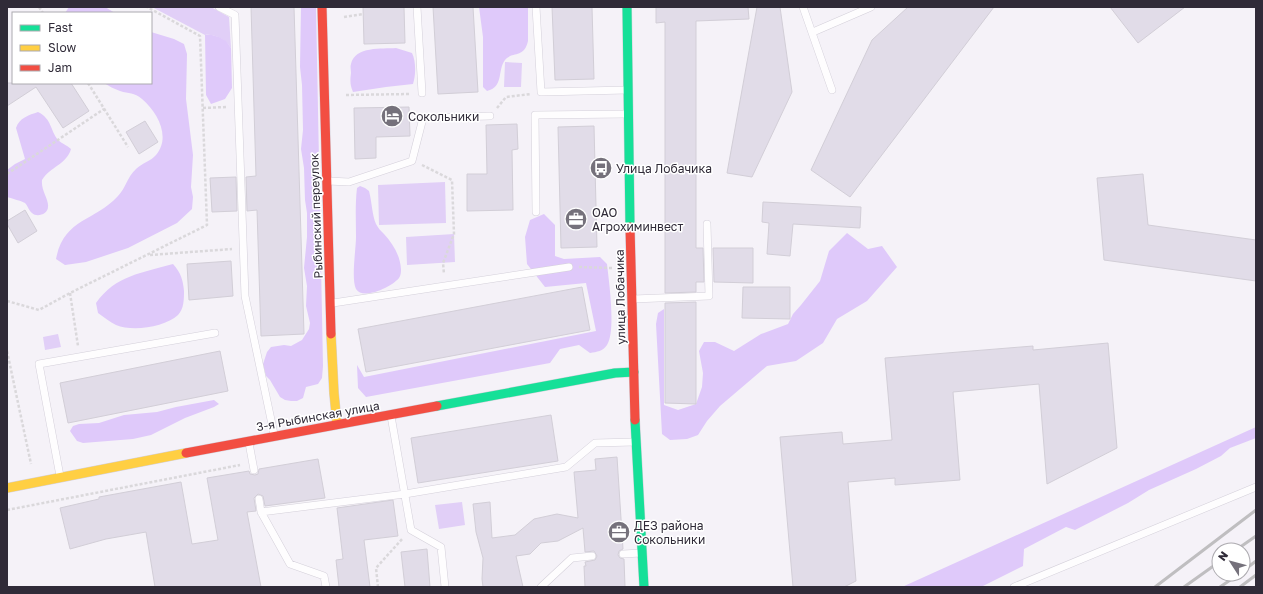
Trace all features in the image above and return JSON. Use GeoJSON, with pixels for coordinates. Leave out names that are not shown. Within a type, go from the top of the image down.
{"type":"FeatureCollection","features":[{"type":"Feature","properties":{"kind":"street","name":"Рыбинский переулок"},"geometry":{"type":"LineString","coordinates":[[322,7],[330,304],[337,424]]}},
{"type":"Feature","properties":{"kind":"street","name":"улица Лобачика"},"geometry":{"type":"LineString","coordinates":[[627,7],[630,114],[631,300],[636,442],[644,587]]}},
{"type":"Feature","properties":{"kind":"street","name":"3-я Рыбинская улица"},"geometry":{"type":"LineString","coordinates":[[7,488],[337,424],[615,373],[634,372]]}},
{"type":"Feature","properties":{"kind":"lane"},"geometry":{"type":"LineString","coordinates":[[219,7],[235,16],[245,296],[274,436]]}},
{"type":"Feature","properties":{"kind":"lane"},"geometry":{"type":"LineString","coordinates":[[417,7],[422,93]]}},
{"type":"Feature","properties":{"kind":"lane"},"geometry":{"type":"LineString","coordinates":[[536,7],[541,92],[629,90]]}},
{"type":"Feature","properties":{"kind":"lane"},"geometry":{"type":"LineString","coordinates":[[803,7],[832,90]]}},
{"type":"Feature","properties":{"kind":"lane"},"geometry":{"type":"LineString","coordinates":[[813,32],[871,7]]}},
{"type":"Feature","properties":{"kind":"lane"},"geometry":{"type":"LineString","coordinates":[[536,212],[535,115],[630,114]]}},
{"type":"Feature","properties":{"kind":"lane"},"geometry":{"type":"LineString","coordinates":[[327,181],[348,182],[412,161],[424,118],[490,116]]}},
{"type":"Feature","properties":{"kind":"lane"},"geometry":{"type":"LineString","coordinates":[[631,300],[709,296],[707,224]]}},
{"type":"Feature","properties":{"kind":"lane"},"geometry":{"type":"LineString","coordinates":[[330,304],[569,267]]}},
{"type":"Feature","properties":{"kind":"lane"},"geometry":{"type":"LineString","coordinates":[[60,478],[39,364],[215,333]]}},
{"type":"Feature","properties":{"kind":"lane"},"geometry":{"type":"LineString","coordinates":[[391,415],[406,494],[411,530],[441,547],[445,587]]}},
{"type":"Feature","properties":{"kind":"lane"},"geometry":{"type":"LineString","coordinates":[[249,441],[254,470]]}},
{"type":"Feature","properties":{"kind":"lane"},"geometry":{"type":"LineString","coordinates":[[261,512],[406,494],[566,467],[595,443],[636,442]]}},
{"type":"Feature","properties":{"kind":"lane"},"geometry":{"type":"LineString","coordinates":[[1014,587],[1256,487]]}},
{"type":"Feature","properties":{"kind":"lane"},"geometry":{"type":"LineString","coordinates":[[259,499],[261,512],[290,564],[324,576],[326,587]]}},
{"type":"Feature","properties":{"kind":"lane"},"geometry":{"type":"LineString","coordinates":[[623,554],[643,553]]}},
{"type":"Feature","properties":{"kind":"lane"},"geometry":{"type":"LineString","coordinates":[[541,587],[572,558],[592,556]]}},
{"type":"Feature","properties":{"kind":"path"},"geometry":{"type":"LineString","coordinates":[[7,301],[39,310],[207,225],[200,36],[147,7]]}},
{"type":"Feature","properties":{"kind":"path"},"geometry":{"type":"LineString","coordinates":[[344,16],[364,14]]}},
{"type":"Feature","properties":{"kind":"path"},"geometry":{"type":"LineString","coordinates":[[89,84],[128,147]]}},
{"type":"Feature","properties":{"kind":"path"},"geometry":{"type":"LineString","coordinates":[[490,116],[506,97],[541,92]]}},
{"type":"Feature","properties":{"kind":"path"},"geometry":{"type":"LineString","coordinates":[[346,95],[422,93]]}},
{"type":"Feature","properties":{"kind":"path"},"geometry":{"type":"LineString","coordinates":[[202,108],[238,106]]}},
{"type":"Feature","properties":{"kind":"path"},"geometry":{"type":"LineString","coordinates":[[7,174],[104,109]]}},
{"type":"Feature","properties":{"kind":"path"},"geometry":{"type":"LineString","coordinates":[[412,161],[452,180],[454,234],[443,263]]}},
{"type":"Feature","properties":{"kind":"path"},"geometry":{"type":"LineString","coordinates":[[147,255],[243,249]]}},
{"type":"Feature","properties":{"kind":"path"},"geometry":{"type":"LineString","coordinates":[[569,267],[612,268]]}},
{"type":"Feature","properties":{"kind":"path"},"geometry":{"type":"LineString","coordinates":[[70,293],[76,336]]}},
{"type":"Feature","properties":{"kind":"path"},"geometry":{"type":"LineString","coordinates":[[7,351],[31,466]]}},
{"type":"Feature","properties":{"kind":"path"},"geometry":{"type":"LineString","coordinates":[[378,587],[376,568],[411,530]]}},
{"type":"Feature","properties":{"kind":"shaded area"},"geometry":{"type":"Polygon","coordinates":[[[69,7],[105,7],[113,12],[66,12],[69,7]]]}},
{"type":"Feature","properties":{"kind":"shaded area"},"geometry":{"type":"Polygon","coordinates":[[[152,7],[211,7],[229,17],[231,48],[220,38],[212,35],[205,35],[152,7]]]}},
{"type":"Feature","properties":{"kind":"shaded area"},"geometry":{"type":"Polygon","coordinates":[[[301,7],[316,7],[323,366],[322,378],[318,384],[306,387],[303,398],[297,401],[291,401],[280,397],[266,376],[263,364],[267,352],[271,347],[284,345],[291,346],[302,340],[309,329],[310,323],[306,306],[307,286],[304,268],[307,237],[307,213],[304,168],[301,149],[303,130],[300,67],[301,7]]]}},
{"type":"Feature","properties":{"kind":"shaded area"},"geometry":{"type":"Polygon","coordinates":[[[479,7],[528,7],[528,41],[526,47],[521,53],[508,57],[505,60],[496,86],[487,91],[483,87],[483,37],[479,7]]]}},
{"type":"Feature","properties":{"kind":"shaded area"},"geometry":{"type":"Polygon","coordinates":[[[152,32],[174,39],[184,44],[187,54],[186,99],[193,155],[191,187],[193,197],[192,209],[177,223],[128,248],[86,262],[65,265],[56,259],[60,246],[66,236],[73,228],[109,204],[118,196],[133,172],[156,155],[162,141],[161,126],[148,105],[136,95],[123,92],[106,84],[152,84],[152,32]]]}},
{"type":"Feature","properties":{"kind":"shaded area"},"geometry":{"type":"Polygon","coordinates":[[[205,35],[219,37],[226,41],[231,48],[232,88],[225,99],[211,104],[206,95],[205,35]]]}},
{"type":"Feature","properties":{"kind":"shaded area"},"geometry":{"type":"Polygon","coordinates":[[[396,48],[412,53],[415,68],[413,84],[353,92],[350,83],[351,64],[354,58],[363,51],[396,48]]]}},
{"type":"Feature","properties":{"kind":"shaded area"},"geometry":{"type":"Polygon","coordinates":[[[505,62],[522,63],[521,87],[504,87],[505,62]]]}},
{"type":"Feature","properties":{"kind":"shaded area"},"geometry":{"type":"Polygon","coordinates":[[[38,112],[46,118],[58,140],[71,149],[66,158],[42,180],[48,209],[46,212],[37,215],[31,212],[25,203],[7,197],[7,170],[25,159],[16,128],[17,125],[25,117],[38,112]]]}},
{"type":"Feature","properties":{"kind":"shaded area"},"geometry":{"type":"Polygon","coordinates":[[[445,182],[446,223],[379,225],[378,185],[445,182]]]}},
{"type":"Feature","properties":{"kind":"shaded area"},"geometry":{"type":"Polygon","coordinates":[[[360,186],[369,191],[376,224],[396,250],[401,269],[401,275],[391,285],[371,293],[360,292],[356,289],[354,278],[356,194],[357,188],[360,186]]]}},
{"type":"Feature","properties":{"kind":"shaded area"},"geometry":{"type":"Polygon","coordinates":[[[544,214],[555,225],[555,256],[564,259],[600,257],[607,264],[611,329],[610,338],[604,349],[590,353],[579,345],[560,349],[550,363],[366,397],[358,388],[357,365],[364,377],[596,331],[586,283],[545,287],[527,264],[525,237],[530,220],[544,214]]]}},
{"type":"Feature","properties":{"kind":"shaded area"},"geometry":{"type":"Polygon","coordinates":[[[847,233],[868,249],[882,246],[897,267],[867,301],[837,319],[823,343],[796,361],[767,366],[720,406],[707,421],[698,435],[687,439],[670,440],[662,434],[656,324],[658,313],[664,309],[664,405],[678,410],[696,404],[702,387],[703,373],[699,351],[704,342],[715,342],[734,351],[761,334],[788,324],[793,314],[820,281],[829,251],[847,233]]]}},
{"type":"Feature","properties":{"kind":"shaded area"},"geometry":{"type":"Polygon","coordinates":[[[454,234],[455,262],[407,265],[406,237],[454,234]]]}},
{"type":"Feature","properties":{"kind":"shaded area"},"geometry":{"type":"Polygon","coordinates":[[[173,264],[181,277],[184,294],[181,310],[178,315],[172,319],[165,323],[148,327],[131,328],[116,325],[98,313],[96,303],[112,286],[130,276],[173,264]]]}},
{"type":"Feature","properties":{"kind":"shaded area"},"geometry":{"type":"Polygon","coordinates":[[[58,334],[61,347],[45,350],[43,337],[58,334]]]}},
{"type":"Feature","properties":{"kind":"shaded area"},"geometry":{"type":"Polygon","coordinates":[[[214,400],[219,404],[185,418],[151,435],[133,439],[83,443],[77,441],[70,431],[73,426],[79,424],[99,423],[124,415],[157,412],[214,400]]]}},
{"type":"Feature","properties":{"kind":"shaded area"},"geometry":{"type":"Polygon","coordinates":[[[1256,427],[1256,438],[1230,448],[1221,456],[1149,490],[1128,503],[1075,530],[1066,527],[1024,549],[1023,566],[981,587],[902,587],[1256,427]]]}},
{"type":"Feature","properties":{"kind":"shaded area"},"geometry":{"type":"Polygon","coordinates":[[[462,502],[465,525],[439,529],[435,505],[462,502]]]}},
{"type":"Feature","properties":{"kind":"building"},"geometry":{"type":"Polygon","coordinates":[[[251,7],[294,7],[304,334],[261,336],[257,210],[247,211],[246,177],[256,176],[251,7]]]}},
{"type":"Feature","properties":{"kind":"building"},"geometry":{"type":"Polygon","coordinates":[[[363,7],[404,7],[405,43],[364,44],[363,7]]]}},
{"type":"Feature","properties":{"kind":"building"},"geometry":{"type":"Polygon","coordinates":[[[433,7],[473,7],[478,92],[438,94],[433,7]]]}},
{"type":"Feature","properties":{"kind":"building"},"geometry":{"type":"Polygon","coordinates":[[[552,7],[592,7],[594,79],[555,80],[552,7]]]}},
{"type":"Feature","properties":{"kind":"building"},"geometry":{"type":"Polygon","coordinates":[[[656,7],[748,7],[749,19],[696,21],[696,248],[703,248],[704,282],[696,282],[696,292],[665,293],[665,22],[656,23],[656,7]]]}},
{"type":"Feature","properties":{"kind":"building"},"geometry":{"type":"Polygon","coordinates":[[[757,7],[780,7],[792,92],[752,177],[727,173],[757,7]]]}},
{"type":"Feature","properties":{"kind":"building"},"geometry":{"type":"Polygon","coordinates":[[[908,7],[994,7],[850,197],[811,170],[872,40],[908,7]]]}},
{"type":"Feature","properties":{"kind":"building"},"geometry":{"type":"Polygon","coordinates":[[[1110,7],[1185,7],[1138,43],[1110,7]]]}},
{"type":"Feature","properties":{"kind":"building"},"geometry":{"type":"Polygon","coordinates":[[[7,83],[72,84],[89,111],[63,128],[36,87],[7,106],[7,83]]]}},
{"type":"Feature","properties":{"kind":"building"},"geometry":{"type":"Polygon","coordinates":[[[409,107],[410,136],[376,137],[376,158],[355,159],[354,108],[409,107]]]}},
{"type":"Feature","properties":{"kind":"building"},"geometry":{"type":"Polygon","coordinates":[[[145,121],[158,142],[139,154],[126,132],[145,121]]]}},
{"type":"Feature","properties":{"kind":"building"},"geometry":{"type":"Polygon","coordinates":[[[517,124],[518,149],[512,150],[513,210],[467,211],[467,174],[487,174],[486,125],[517,124]]]}},
{"type":"Feature","properties":{"kind":"building"},"geometry":{"type":"Polygon","coordinates":[[[594,126],[597,247],[561,248],[558,127],[594,126]]]}},
{"type":"Feature","properties":{"kind":"building"},"geometry":{"type":"Polygon","coordinates":[[[1143,174],[1148,225],[1256,240],[1256,281],[1104,260],[1097,178],[1143,174]]]}},
{"type":"Feature","properties":{"kind":"building"},"geometry":{"type":"Polygon","coordinates":[[[236,177],[237,211],[212,212],[210,178],[236,177]]]}},
{"type":"Feature","properties":{"kind":"building"},"geometry":{"type":"Polygon","coordinates":[[[763,202],[861,207],[860,228],[793,224],[790,256],[767,254],[769,223],[762,222],[763,202]]]}},
{"type":"Feature","properties":{"kind":"building"},"geometry":{"type":"Polygon","coordinates":[[[25,210],[37,231],[18,243],[7,224],[7,221],[25,210]]]}},
{"type":"Feature","properties":{"kind":"building"},"geometry":{"type":"Polygon","coordinates":[[[713,248],[753,248],[753,283],[714,282],[713,248]]]}},
{"type":"Feature","properties":{"kind":"building"},"geometry":{"type":"Polygon","coordinates":[[[231,261],[233,296],[189,300],[187,264],[231,261]]]}},
{"type":"Feature","properties":{"kind":"building"},"geometry":{"type":"Polygon","coordinates":[[[582,287],[590,330],[366,372],[358,329],[582,287]]]}},
{"type":"Feature","properties":{"kind":"building"},"geometry":{"type":"Polygon","coordinates":[[[743,287],[790,287],[790,319],[742,318],[743,287]]]}},
{"type":"Feature","properties":{"kind":"building"},"geometry":{"type":"Polygon","coordinates":[[[696,302],[696,404],[665,403],[665,303],[696,302]]]}},
{"type":"Feature","properties":{"kind":"building"},"geometry":{"type":"Polygon","coordinates":[[[1108,343],[1117,448],[1047,484],[1039,384],[953,392],[960,480],[895,485],[895,478],[848,482],[856,581],[844,587],[793,587],[780,437],[842,432],[843,444],[892,440],[885,358],[1033,346],[1033,350],[1108,343]]]}},
{"type":"Feature","properties":{"kind":"building"},"geometry":{"type":"Polygon","coordinates":[[[220,351],[228,391],[68,423],[60,383],[220,351]]]}},
{"type":"Feature","properties":{"kind":"building"},"geometry":{"type":"Polygon","coordinates":[[[551,415],[558,461],[418,483],[411,438],[551,415]]]}},
{"type":"Feature","properties":{"kind":"building"},"geometry":{"type":"Polygon","coordinates":[[[617,457],[623,549],[619,551],[618,555],[620,558],[624,559],[625,587],[585,587],[585,562],[595,560],[597,556],[594,551],[585,552],[583,528],[558,541],[541,543],[530,554],[516,556],[523,587],[483,587],[483,558],[476,532],[473,504],[490,502],[492,538],[515,535],[534,519],[557,514],[578,518],[574,472],[596,470],[595,459],[617,457]]]}},
{"type":"Feature","properties":{"kind":"building"},"geometry":{"type":"Polygon","coordinates":[[[318,459],[325,498],[265,506],[263,496],[258,494],[254,498],[256,511],[247,512],[261,587],[155,587],[146,532],[106,539],[70,549],[60,508],[99,499],[99,497],[181,482],[192,544],[218,540],[207,478],[249,471],[250,474],[255,475],[258,474],[259,469],[318,459]]]}},
{"type":"Feature","properties":{"kind":"building"},"geometry":{"type":"Polygon","coordinates":[[[393,500],[398,536],[364,540],[370,587],[339,587],[336,560],[343,559],[337,508],[393,500]]]}},
{"type":"Feature","properties":{"kind":"building"},"geometry":{"type":"Polygon","coordinates":[[[427,549],[430,587],[405,587],[401,552],[427,549]]]}},
{"type":"Feature","properties":{"kind":"railway"},"geometry":{"type":"LineString","coordinates":[[1155,587],[1256,510]]}},
{"type":"Feature","properties":{"kind":"railway"},"geometry":{"type":"LineString","coordinates":[[1247,542],[1256,536]]}},
{"type":"Feature","properties":{"kind":"railway"},"geometry":{"type":"LineString","coordinates":[[1251,565],[1256,561]]}},
{"type":"Feature","properties":{"kind":"railway"},"geometry":{"type":"LineString","coordinates":[[1184,587],[1211,568]]}},
{"type":"Feature","properties":{"kind":"railway"},"geometry":{"type":"LineString","coordinates":[[1240,587],[1256,575]]}},
{"type":"Feature","properties":{"kind":"railway"},"geometry":{"type":"LineString","coordinates":[[1220,587],[1227,582]]}},
{"type":"Feature","properties":{"kind":"traffic: fast"},"geometry":{"type":"LineString","coordinates":[[627,7],[630,227]]}},
{"type":"Feature","properties":{"kind":"traffic: fast"},"geometry":{"type":"LineString","coordinates":[[437,406],[615,373],[634,372]]}},
{"type":"Feature","properties":{"kind":"traffic: fast"},"geometry":{"type":"LineString","coordinates":[[635,420],[644,587]]}},
{"type":"Feature","properties":{"kind":"traffic: slow"},"geometry":{"type":"LineString","coordinates":[[331,334],[337,424]]}},
{"type":"Feature","properties":{"kind":"traffic: slow"},"geometry":{"type":"LineString","coordinates":[[7,488],[186,453]]}},
{"type":"Feature","properties":{"kind":"traffic: jam"},"geometry":{"type":"LineString","coordinates":[[322,7],[331,334]]}},
{"type":"Feature","properties":{"kind":"traffic: jam"},"geometry":{"type":"LineString","coordinates":[[630,227],[635,420]]}},
{"type":"Feature","properties":{"kind":"traffic: jam"},"geometry":{"type":"LineString","coordinates":[[186,453],[437,406]]}},
{"type":"Feature","properties":{"kind":"place","name":"Сокольники"},"geometry":{"type":"Point","coordinates":[392,116]}},
{"type":"Feature","properties":{"kind":"place","name":"Улица Лобачика"},"geometry":{"type":"Point","coordinates":[601,168]}},
{"type":"Feature","properties":{"kind":"place","name":"ОАО Агрохиминвест"},"geometry":{"type":"Point","coordinates":[576,219]}},
{"type":"Feature","properties":{"kind":"place","name":"ДЕЗ района Сокольники"},"geometry":{"type":"Point","coordinates":[619,532]}}]}
